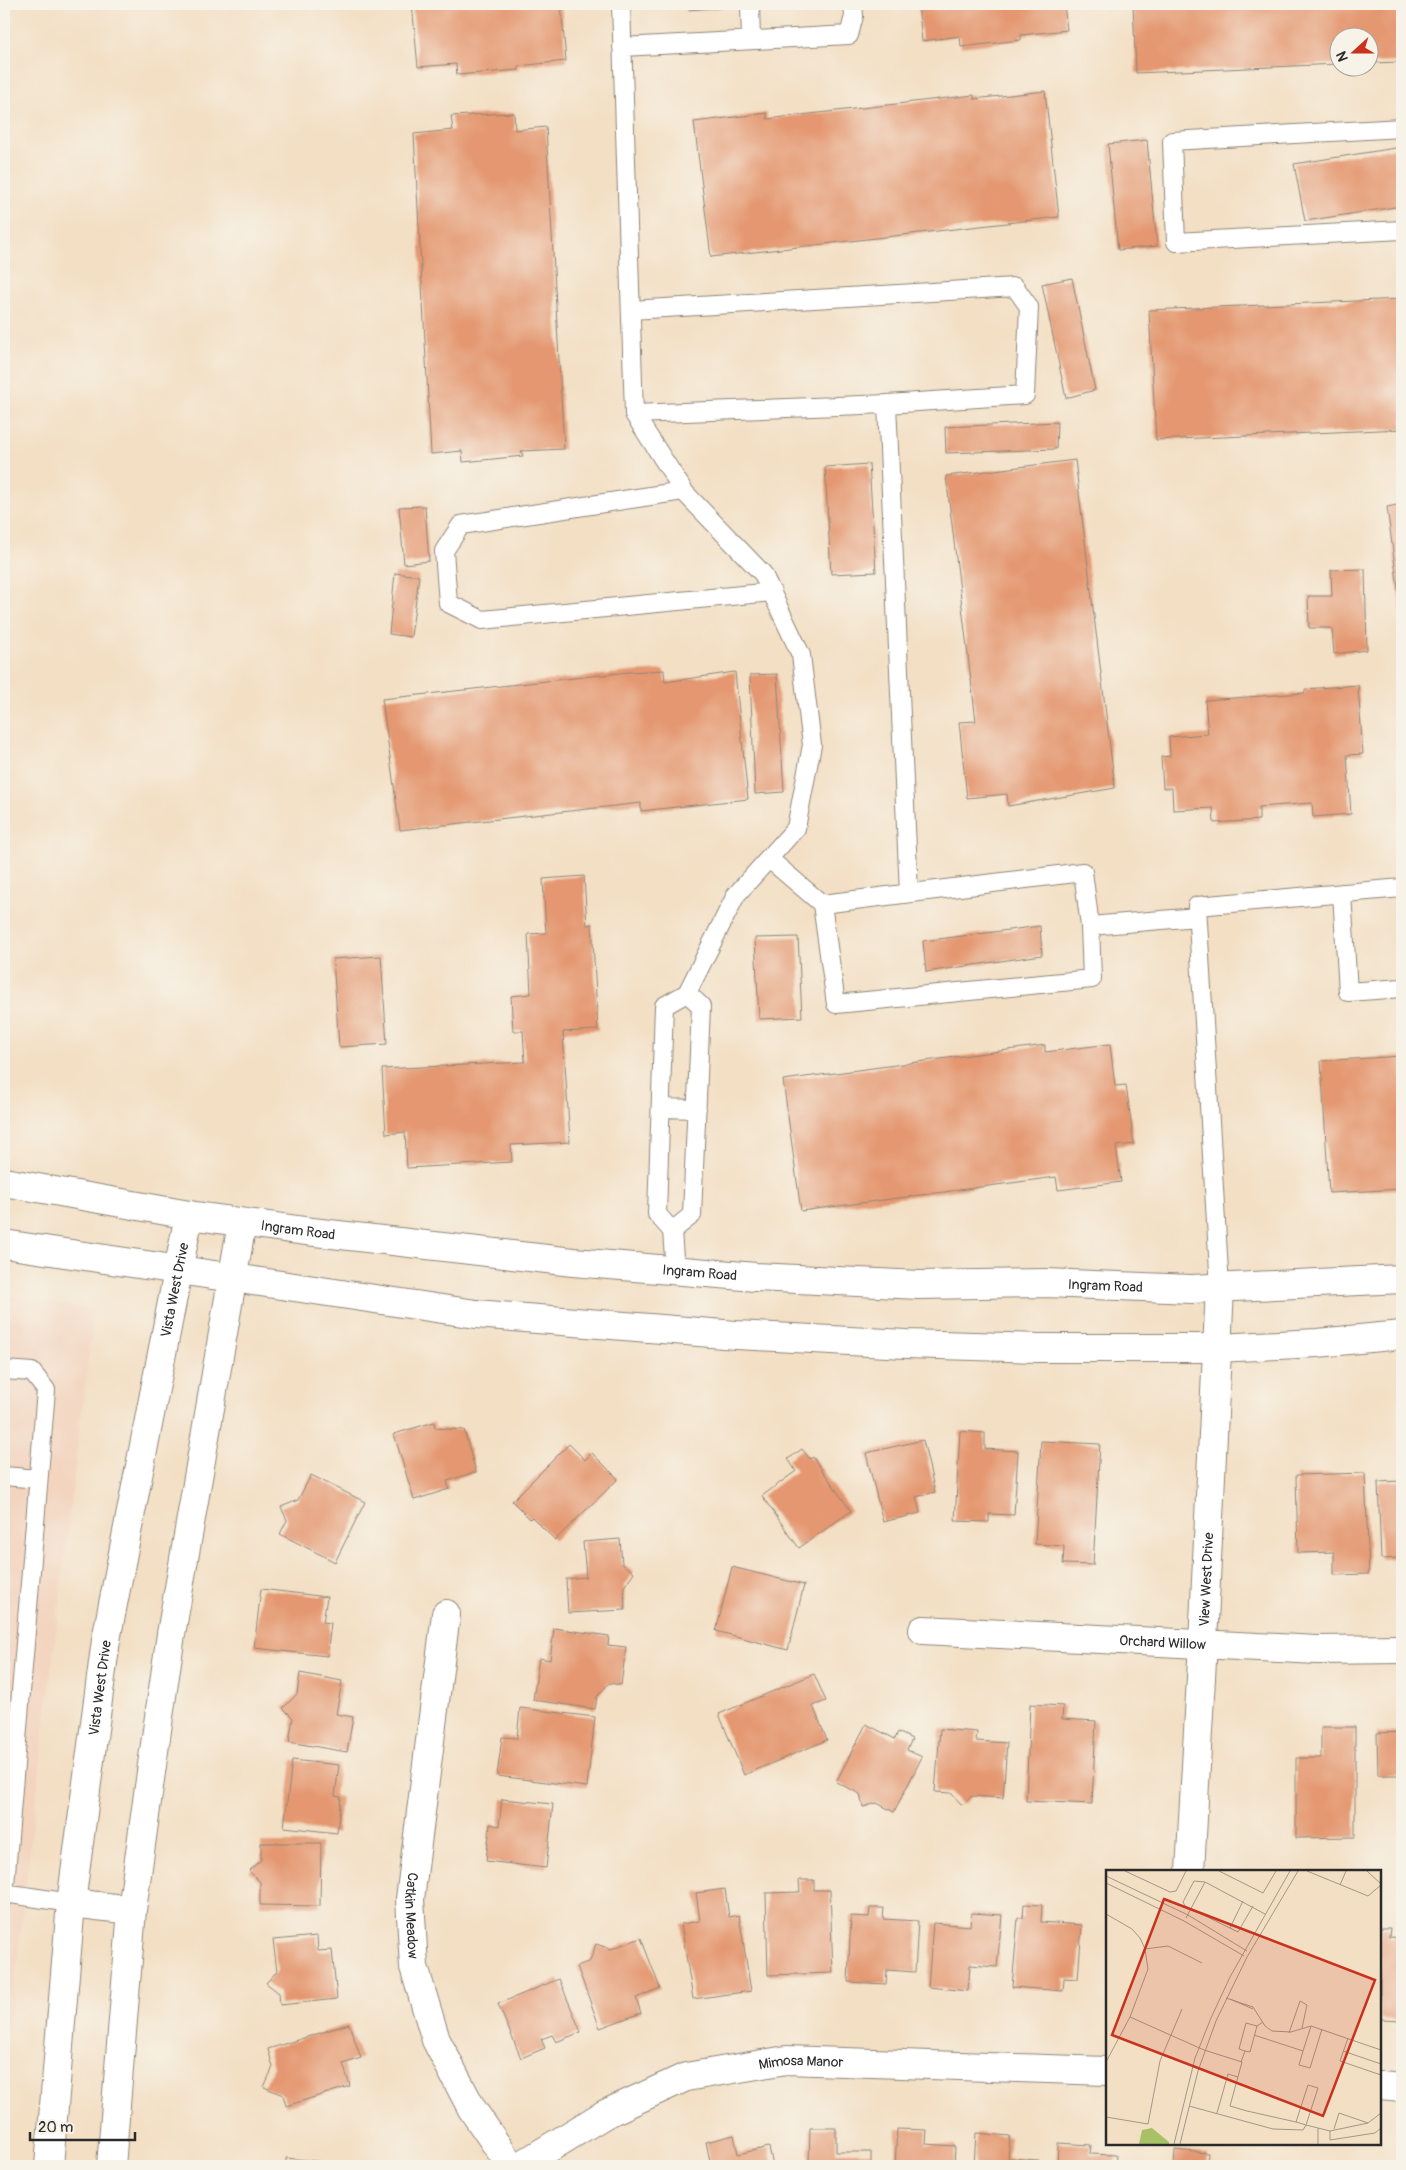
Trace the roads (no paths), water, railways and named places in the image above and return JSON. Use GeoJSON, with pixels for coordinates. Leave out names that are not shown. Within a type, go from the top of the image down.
{"type":"FeatureCollection","features":[{"type":"Feature","properties":{"kind":"street","name":"Ingram Road"},"geometry":{"type":"LineString","coordinates":[[4,1182],[242,1223],[573,1262],[756,1277],[918,1285],[1046,1284],[1191,1289],[1402,1279]]}},
{"type":"Feature","properties":{"kind":"street","name":"Vista West Drive"},"geometry":{"type":"LineString","coordinates":[[49,2166],[71,1903],[106,1640],[189,1215]]}},
{"type":"Feature","properties":{"kind":"street"},"geometry":{"type":"LineString","coordinates":[[111,2166],[132,1910],[171,1634],[242,1223]]}},
{"type":"Feature","properties":{"kind":"street"},"geometry":{"type":"LineString","coordinates":[[4,1244],[179,1272],[476,1314],[736,1335],[906,1344],[1039,1348],[1217,1348],[1317,1343],[1402,1335]]}},
{"type":"Feature","properties":{"kind":"street","name":"View West Drive"},"geometry":{"type":"LineString","coordinates":[[1190,1870],[1220,1288]]}},
{"type":"Feature","properties":{"kind":"street","name":"Catkin Meadow"},"geometry":{"type":"LineString","coordinates":[[446,1614],[410,1899],[414,1967],[436,2040],[472,2108],[511,2166]]}},
{"type":"Feature","properties":{"kind":"street","name":"Orchard Willow"},"geometry":{"type":"LineString","coordinates":[[923,1630],[1318,1650],[1402,1649]]}},
{"type":"Feature","properties":{"kind":"street"},"geometry":{"type":"LineString","coordinates":[[71,1903],[132,1910]]}},
{"type":"Feature","properties":{"kind":"street","name":"Mimosa Manor"},"geometry":{"type":"LineString","coordinates":[[520,2166],[605,2114],[686,2077],[786,2060],[1106,2071]]}},
{"type":"Feature","properties":{"kind":"street"},"geometry":{"type":"LineString","coordinates":[[1381,2086],[1402,2088]]}},
{"type":"Feature","properties":{"kind":"lane"},"geometry":{"type":"LineString","coordinates":[[621,4],[634,414],[683,491],[763,574],[801,655],[812,745],[796,828],[736,895],[687,993],[664,1006],[657,1214],[672,1231],[675,1271]]}},
{"type":"Feature","properties":{"kind":"lane"},"geometry":{"type":"LineString","coordinates":[[750,4],[751,40]]}},
{"type":"Feature","properties":{"kind":"lane"},"geometry":{"type":"LineString","coordinates":[[622,47],[848,35],[854,16],[853,4]]}},
{"type":"Feature","properties":{"kind":"lane"},"geometry":{"type":"LineString","coordinates":[[1402,128],[1172,142],[1176,242],[1402,230]]}},
{"type":"Feature","properties":{"kind":"lane"},"geometry":{"type":"LineString","coordinates":[[631,310],[1015,287],[1030,308],[1026,395],[887,404],[634,414]]}},
{"type":"Feature","properties":{"kind":"lane"},"geometry":{"type":"LineString","coordinates":[[887,404],[909,893]]}},
{"type":"Feature","properties":{"kind":"lane"},"geometry":{"type":"LineString","coordinates":[[683,491],[461,524],[444,551],[448,604],[482,620],[772,592]]}},
{"type":"Feature","properties":{"kind":"lane"},"geometry":{"type":"LineString","coordinates":[[768,858],[822,904],[836,1004],[1092,979],[1090,926],[1083,872],[822,904]]}},
{"type":"Feature","properties":{"kind":"lane"},"geometry":{"type":"LineString","coordinates":[[1220,1288],[1197,906],[1402,888]]}},
{"type":"Feature","properties":{"kind":"lane"},"geometry":{"type":"LineString","coordinates":[[1342,893],[1348,992],[1402,988]]}},
{"type":"Feature","properties":{"kind":"lane"},"geometry":{"type":"LineString","coordinates":[[1090,926],[1197,917]]}},
{"type":"Feature","properties":{"kind":"lane"},"geometry":{"type":"LineString","coordinates":[[672,1231],[692,1215],[701,1006],[687,993]]}},
{"type":"Feature","properties":{"kind":"lane"},"geometry":{"type":"LineString","coordinates":[[661,1108],[697,1109]]}},
{"type":"Feature","properties":{"kind":"lane"},"geometry":{"type":"LineString","coordinates":[[4,1370],[32,1372],[46,1390],[4,1897]]}},
{"type":"Feature","properties":{"kind":"lane"},"geometry":{"type":"LineString","coordinates":[[4,1476],[38,1479]]}},
{"type":"Feature","properties":{"kind":"lane"},"geometry":{"type":"LineString","coordinates":[[4,1893],[71,1903]]}}]}
